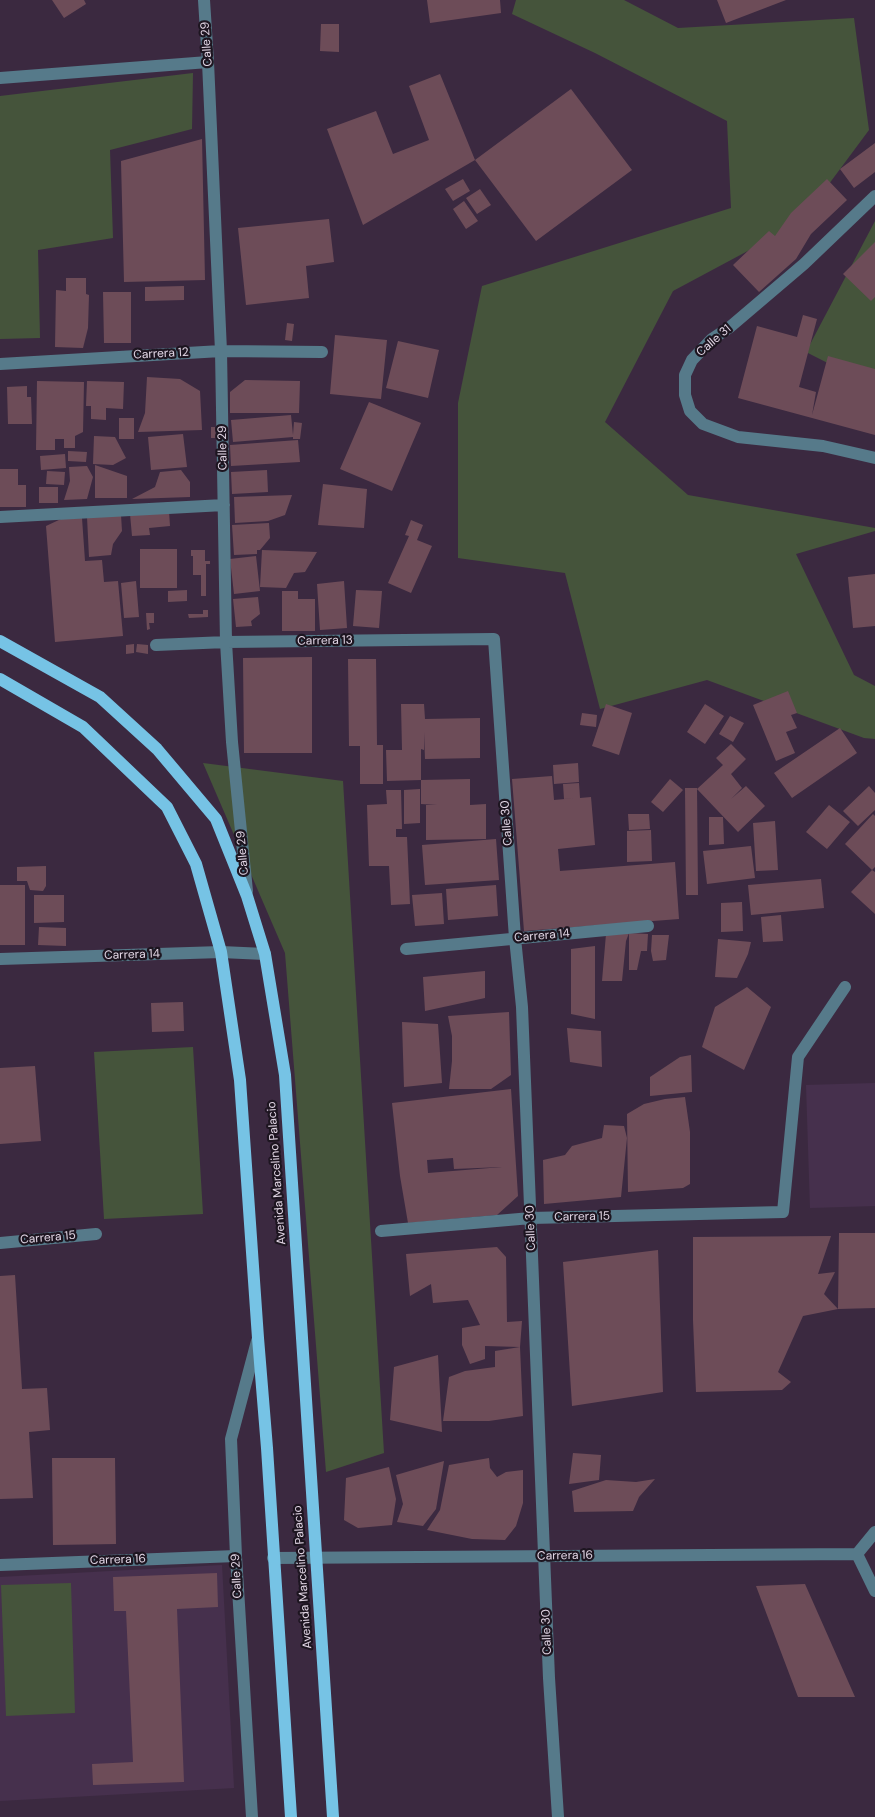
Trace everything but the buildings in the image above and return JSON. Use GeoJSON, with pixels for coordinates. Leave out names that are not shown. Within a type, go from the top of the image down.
{"type":"FeatureCollection","features":[{"type":"Feature","properties":{"kind":"main road","name":"Avenida Marcelino Palacio"},"geometry":{"type":"LineString","coordinates":[[0,640],[100,697],[157,749],[216,819],[247,896],[265,954],[285,1075],[333,1817]]}},
{"type":"Feature","properties":{"kind":"main road"},"geometry":{"type":"LineString","coordinates":[[0,679],[82,727],[167,807],[196,864],[221,952],[240,1080],[267,1448],[291,1817]]}},
{"type":"Feature","properties":{"kind":"street","name":"Calle 29"},"geometry":{"type":"LineString","coordinates":[[204,0],[221,351],[226,642],[232,742],[247,896]]}},
{"type":"Feature","properties":{"kind":"street"},"geometry":{"type":"LineString","coordinates":[[0,78],[208,62]]}},
{"type":"Feature","properties":{"kind":"street","name":"Calle 31"},"geometry":{"type":"LineString","coordinates":[[875,196],[804,264],[730,327],[712,339],[692,360],[685,375],[685,395],[690,411],[703,424],[738,437],[823,446],[875,458]]}},
{"type":"Feature","properties":{"kind":"street","name":"Carrera 12"},"geometry":{"type":"LineString","coordinates":[[0,364],[221,351],[322,352]]}},
{"type":"Feature","properties":{"kind":"street"},"geometry":{"type":"LineString","coordinates":[[0,517],[224,505]]}},
{"type":"Feature","properties":{"kind":"street","name":"Carrera 13"},"geometry":{"type":"LineString","coordinates":[[156,645],[226,642],[494,639]]}},
{"type":"Feature","properties":{"kind":"street","name":"Calle 30"},"geometry":{"type":"LineString","coordinates":[[494,639],[515,938],[522,1006],[549,1678],[558,1817]]}},
{"type":"Feature","properties":{"kind":"street","name":"Carrera 14"},"geometry":{"type":"LineString","coordinates":[[406,949],[648,926]]}},
{"type":"Feature","properties":{"kind":"street","name":"Carrera 14"},"geometry":{"type":"LineString","coordinates":[[0,959],[221,952],[265,954]]}},
{"type":"Feature","properties":{"kind":"street","name":"Carrera 15"},"geometry":{"type":"LineString","coordinates":[[381,1231],[531,1218],[783,1212],[798,1057],[845,987]]}},
{"type":"Feature","properties":{"kind":"street","name":"Carrera 15"},"geometry":{"type":"LineString","coordinates":[[0,1242],[96,1234]]}},
{"type":"Feature","properties":{"kind":"street","name":"Calle 29"},"geometry":{"type":"LineString","coordinates":[[252,1817],[231,1439],[258,1338]]}},
{"type":"Feature","properties":{"kind":"street"},"geometry":{"type":"LineString","coordinates":[[875,1532],[856,1554],[875,1590]]}},
{"type":"Feature","properties":{"kind":"street","name":"Carrera 16"},"geometry":{"type":"LineString","coordinates":[[273,1558],[856,1554]]}},
{"type":"Feature","properties":{"kind":"street","name":"Carrera 16"},"geometry":{"type":"LineString","coordinates":[[0,1565],[236,1556]]}},
{"type":"Feature","properties":{"kind":"shaded area"},"geometry":{"type":"Polygon","coordinates":[[[875,1083],[875,1206],[810,1208],[806,1085],[875,1083]]]}},
{"type":"Feature","properties":{"kind":"shaded area"},"geometry":{"type":"Polygon","coordinates":[[[222,1565],[234,1788],[0,1801],[0,1577],[222,1565]]]}},
{"type":"Feature","properties":{"kind":"green space"},"geometry":{"type":"Polygon","coordinates":[[[516,0],[624,0],[678,28],[854,18],[869,130],[800,223],[673,291],[605,422],[688,495],[875,528],[875,531],[796,554],[854,675],[875,686],[875,739],[864,738],[707,680],[600,709],[565,573],[458,558],[458,403],[482,286],[731,208],[727,121],[595,53],[512,14],[516,0]]]}},
{"type":"Feature","properties":{"kind":"green space"},"geometry":{"type":"Polygon","coordinates":[[[193,73],[192,129],[110,150],[113,238],[38,250],[40,338],[0,339],[0,96],[193,73]]]}},
{"type":"Feature","properties":{"kind":"green space"},"geometry":{"type":"Polygon","coordinates":[[[875,221],[875,387],[806,352],[875,221]]]}},
{"type":"Feature","properties":{"kind":"green space"},"geometry":{"type":"Polygon","coordinates":[[[203,763],[343,781],[384,1453],[326,1472],[285,953],[203,763]]]}},
{"type":"Feature","properties":{"kind":"green space"},"geometry":{"type":"Polygon","coordinates":[[[193,1047],[203,1214],[104,1219],[94,1052],[193,1047]]]}},
{"type":"Feature","properties":{"kind":"green space"},"geometry":{"type":"Polygon","coordinates":[[[71,1583],[75,1713],[6,1716],[1,1585],[71,1583]]]}}]}
